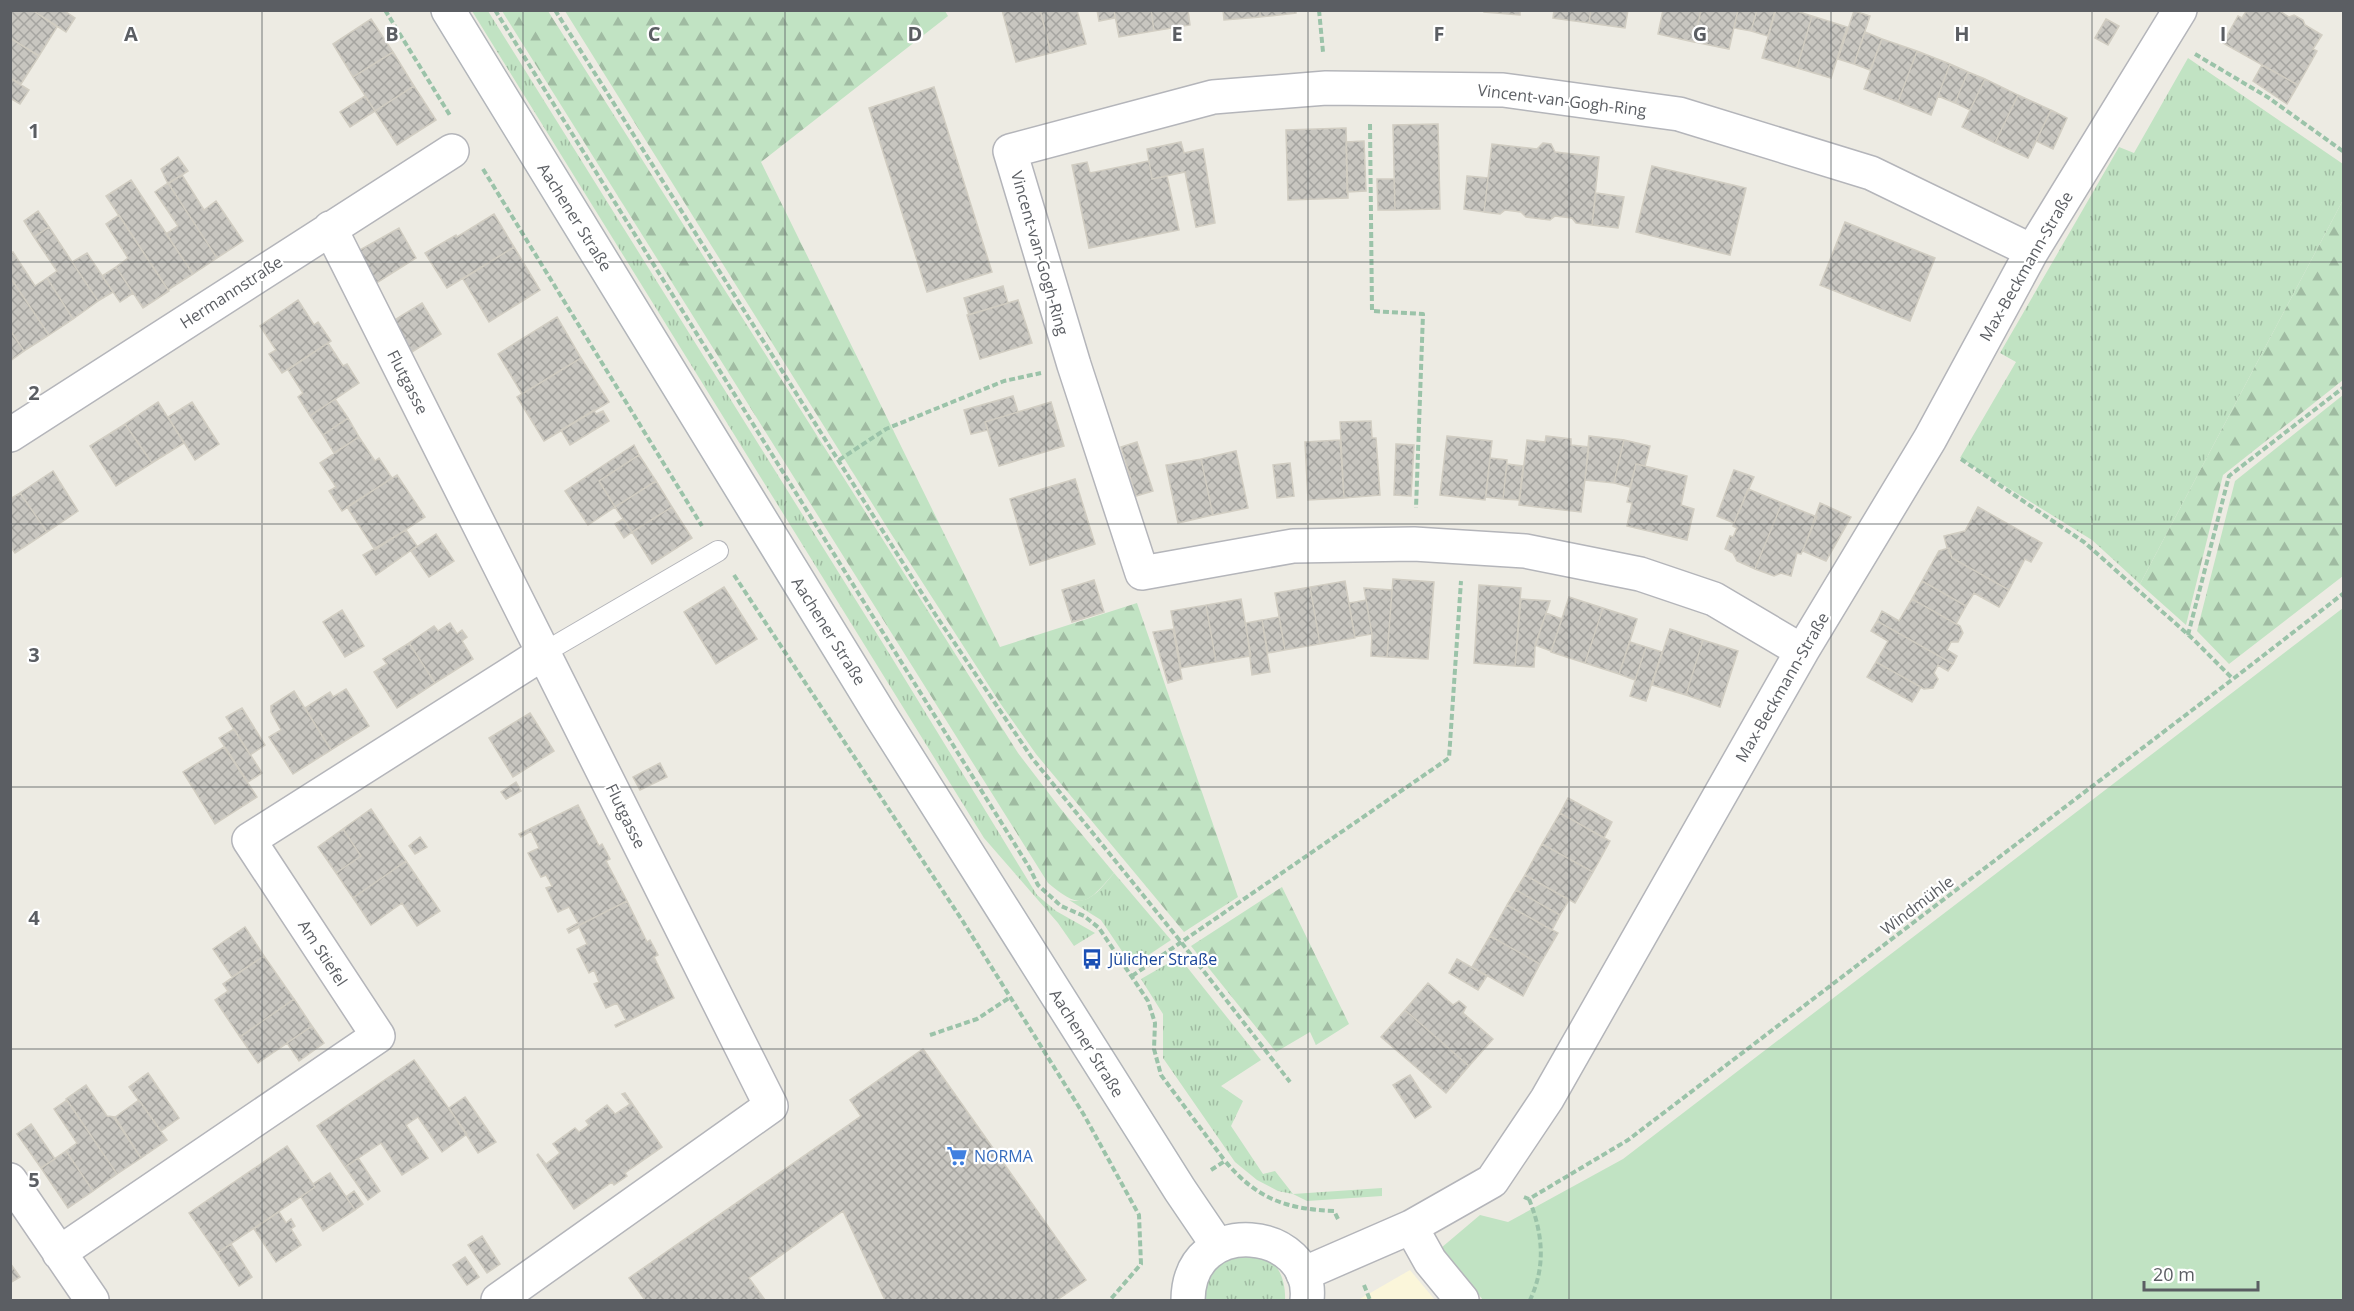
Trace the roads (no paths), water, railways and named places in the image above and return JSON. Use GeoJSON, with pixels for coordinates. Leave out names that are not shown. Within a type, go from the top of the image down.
{"type":"FeatureCollection","features":[{"type":"Feature","properties":{"kind":"street","name":"Aachener Straße"},"geometry":{"type":"LineString","coordinates":[[448,10],[881,716],[1180,1190],[1218,1246]]}},
{"type":"Feature","properties":{"kind":"street","name":"Max-Beckmann-Straße"},"geometry":{"type":"LineString","coordinates":[[1305,1288],[1353,1253],[1411,1227],[1492,1181],[1547,1099],[1802,651],[1930,440],[2032,251],[2173,23]]}},
{"type":"Feature","properties":{"kind":"street","name":"Vincent-van-Gogh-Ring"},"geometry":{"type":"LineString","coordinates":[[1802,651],[1714,598],[1640,574],[1525,551],[1414,544],[1293,546],[1142,573],[1074,365],[1010,151],[1213,97],[1326,88],[1503,90],[1679,114],[1871,173],[2032,251]]}},
{"type":"Feature","properties":{"kind":"street","name":"Hermannstraße"},"geometry":{"type":"LineString","coordinates":[[10,435],[461,144]]}},
{"type":"Feature","properties":{"kind":"street","name":"Flutgasse"},"geometry":{"type":"LineString","coordinates":[[330,228],[545,652],[771,1106],[498,1300]]}},
{"type":"Feature","properties":{"kind":"street","name":"Am Stiefel"},"geometry":{"type":"LineString","coordinates":[[59,1252],[378,1036],[249,840],[545,652]]}},
{"type":"Feature","properties":{"kind":"street"},"geometry":{"type":"LineString","coordinates":[[10,1180],[92,1300]]}},
{"type":"Feature","properties":{"kind":"street"},"geometry":{"type":"LineString","coordinates":[[1411,1227],[1430,1261],[1462,1300]]}},
{"type":"Feature","properties":{"kind":"street"},"geometry":{"type":"LineString","coordinates":[[1188,1300],[1188,1288],[1193,1272],[1204,1257],[1218,1246],[1236,1239],[1257,1239],[1276,1246],[1292,1258],[1305,1288]]}},
{"type":"Feature","properties":{"kind":"lane"},"geometry":{"type":"LineString","coordinates":[[545,652],[718,551]]}},
{"type":"Feature","properties":{"kind":"place","name":"Jülicher Straße"},"geometry":{"type":"Point","coordinates":[1092,959]}},
{"type":"Feature","properties":{"kind":"place","name":"NORMA"},"geometry":{"type":"Point","coordinates":[957,1156]}}]}
